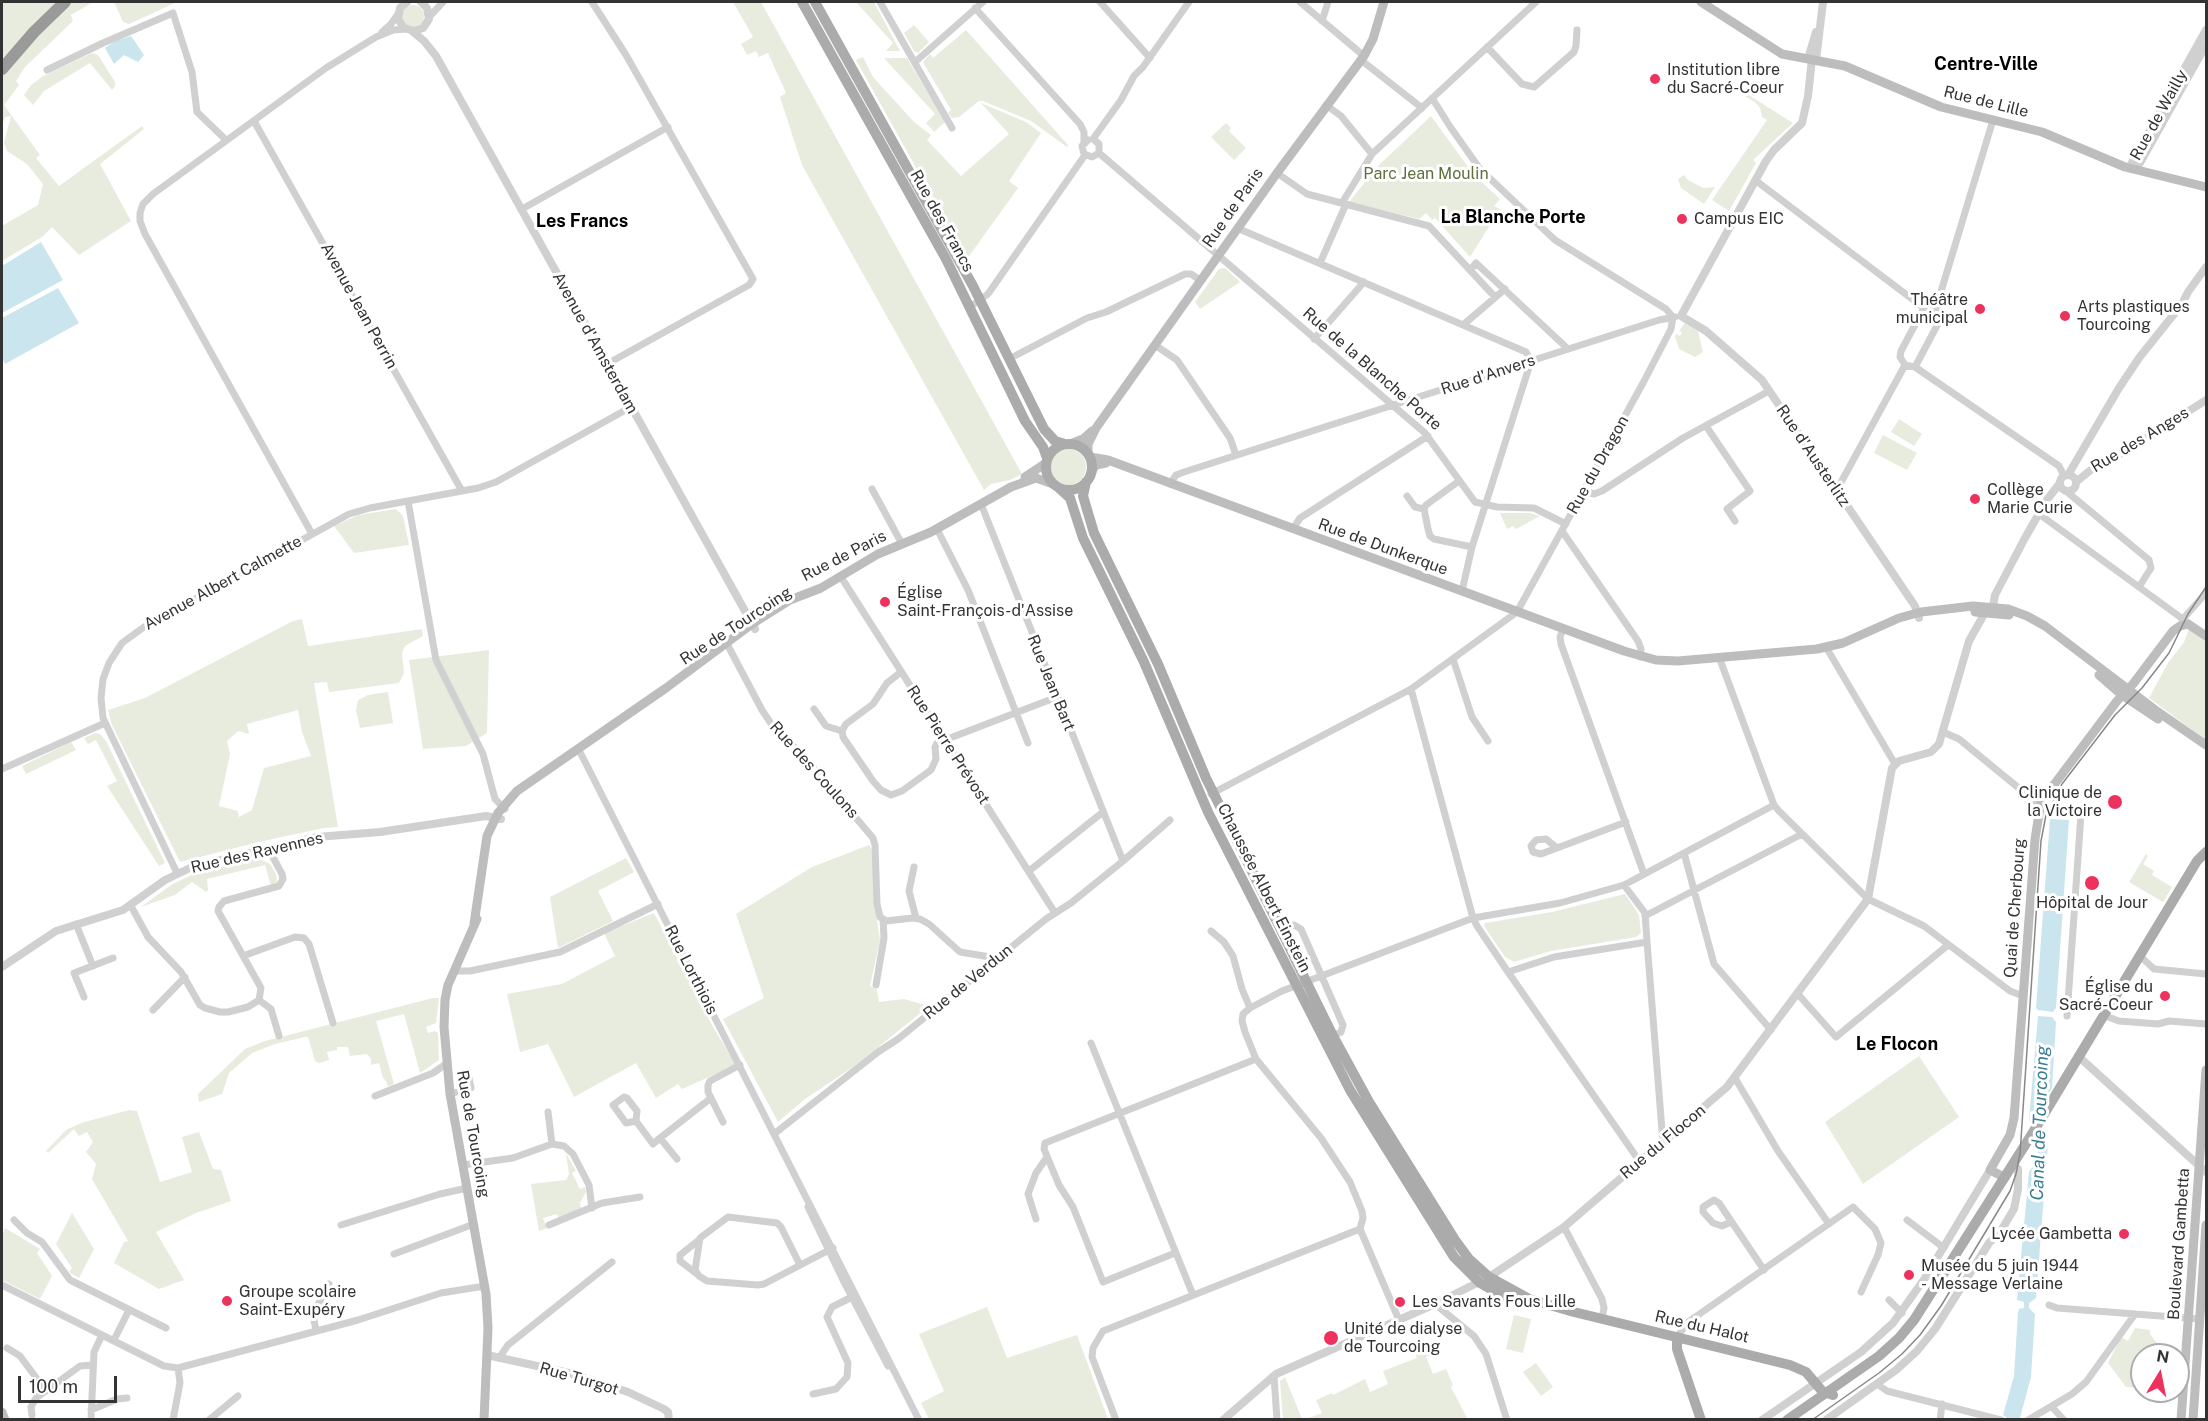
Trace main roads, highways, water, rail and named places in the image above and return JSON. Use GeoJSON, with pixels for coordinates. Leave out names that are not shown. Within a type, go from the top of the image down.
{"type":"FeatureCollection","features":[{"type":"Feature","properties":{"kind":"highway"},"geometry":{"type":"LineString","coordinates":[[2,69],[33,32],[65,2]]}},
{"type":"Feature","properties":{"kind":"main road","name":"Rue des Francs"},"geometry":{"type":"LineString","coordinates":[[802,2],[933,233],[1025,421],[1042,445],[1046,461]]}},
{"type":"Feature","properties":{"kind":"main road","name":"Rue des Francs"},"geometry":{"type":"LineString","coordinates":[[815,2],[981,301],[1044,429],[1054,441],[1067,444]]}},
{"type":"Feature","properties":{"kind":"main road","name":"Rue de Paris"},"geometry":{"type":"LineString","coordinates":[[1089,455],[1089,441],[1096,428],[1200,280],[1362,58],[1373,39],[1384,2]]}},
{"type":"Feature","properties":{"kind":"main road","name":"Rue de Lille"},"geometry":{"type":"LineString","coordinates":[[1701,2],[1777,52],[1850,67],[1941,107],[2042,132],[2133,169],[2206,187]]}},
{"type":"Feature","properties":{"kind":"main road","name":"Rue de Paris"},"geometry":{"type":"LineString","coordinates":[[1067,444],[1083,439],[1096,428]]}},
{"type":"Feature","properties":{"kind":"main road"},"geometry":{"type":"LineString","coordinates":[[1089,477],[1089,455],[1080,447],[1067,444],[1055,448],[1046,461],[1047,474],[1056,486],[1074,489],[1089,477],[1099,464],[1117,464]]}},
{"type":"Feature","properties":{"kind":"main road","name":"Rue de Dunkerque"},"geometry":{"type":"LineString","coordinates":[[1089,455],[1108,460],[1640,657],[1669,661],[1826,647],[1848,641],[1899,618],[1992,610],[2020,613],[2040,622],[2125,692]]}},
{"type":"Feature","properties":{"kind":"main road","name":"Rue de Paris"},"geometry":{"type":"LineString","coordinates":[[728,645],[794,597],[821,588],[878,554],[937,528],[1011,487],[1046,461]]}},
{"type":"Feature","properties":{"kind":"main road","name":"Chaussée Albert Einstein"},"geometry":{"type":"LineString","coordinates":[[1089,477],[1083,496],[1091,527],[1158,664],[1213,792],[1280,928],[1301,983],[1368,1121],[1456,1260],[1484,1280]]}},
{"type":"Feature","properties":{"kind":"main road","name":"Rue de Paris"},"geometry":{"type":"LineString","coordinates":[[1011,487],[1036,478],[1056,486]]}},
{"type":"Feature","properties":{"kind":"main road","name":"Chaussée Albert Einstein"},"geometry":{"type":"LineString","coordinates":[[1056,486],[1068,495],[1071,501],[1083,538],[1144,662],[1202,799],[1281,954],[1334,1036],[1387,1132],[1455,1240],[1484,1280]]}},
{"type":"Feature","properties":{"kind":"main road"},"geometry":{"type":"LineString","coordinates":[[2125,692],[2173,631],[2187,622],[2206,636]]}},
{"type":"Feature","properties":{"kind":"main road","name":"Rue de Tourcoing"},"geometry":{"type":"LineString","coordinates":[[484,1419],[488,1328],[485,1286],[450,1094],[446,1064],[445,1000],[453,971],[482,901],[498,818],[518,792],[728,645]]}},
{"type":"Feature","properties":{"kind":"main road"},"geometry":{"type":"LineString","coordinates":[[2125,692],[2206,745]]}},
{"type":"Feature","properties":{"kind":"main road"},"geometry":{"type":"LineString","coordinates":[[2125,692],[2206,751]]}},
{"type":"Feature","properties":{"kind":"main road","name":"Quai de Cherbourg"},"geometry":{"type":"LineString","coordinates":[[2007,1178],[1990,1170],[2012,1131],[2036,825],[2040,806],[2048,790],[2125,692]]}},
{"type":"Feature","properties":{"kind":"main road"},"geometry":{"type":"LineString","coordinates":[[1798,1419],[1879,1356],[1907,1329],[1931,1296],[2007,1178],[2197,861],[2206,852]]}},
{"type":"Feature","properties":{"kind":"main road"},"geometry":{"type":"LineString","coordinates":[[2007,1178],[2018,1169],[2043,1128],[2080,1058],[2108,1017],[2141,957],[2206,859]]}},
{"type":"Feature","properties":{"kind":"main road","name":"Boulevard Gambetta"},"geometry":{"type":"LineString","coordinates":[[2181,1419],[2203,1169],[2206,1070]]}},
{"type":"Feature","properties":{"kind":"main road","name":"Boulevard Gambetta"},"geometry":{"type":"LineString","coordinates":[[2193,1419],[2206,1225]]}},
{"type":"Feature","properties":{"kind":"main road","name":"Rue du Halot"},"geometry":{"type":"LineString","coordinates":[[1484,1280],[1512,1299],[1795,1366],[1806,1372],[1829,1395]]}},
{"type":"Feature","properties":{"kind":"main road"},"geometry":{"type":"LineString","coordinates":[[1677,1337],[1677,1349],[1701,1419]]}},
{"type":"Feature","properties":{"kind":"main road"},"geometry":{"type":"LineString","coordinates":[[1787,1419],[1829,1395]]}},
{"type":"Feature","properties":{"kind":"main road"},"geometry":{"type":"LineString","coordinates":[[2,1412],[5,1419]]}},
{"type":"Feature","properties":{"kind":"water"},"geometry":{"type":"Polygon","coordinates":[[[131,36],[144,55],[138,62],[124,55],[114,64],[105,48],[115,41],[131,36]]]}},
{"type":"Feature","properties":{"kind":"water"},"geometry":{"type":"Polygon","coordinates":[[[41,242],[63,280],[2,313],[2,266],[41,242]]]}},
{"type":"Feature","properties":{"kind":"water"},"geometry":{"type":"Polygon","coordinates":[[[58,288],[79,323],[5,364],[2,358],[2,318],[58,288]]]}},
{"type":"Feature","properties":{"kind":"water"},"geometry":{"type":"Polygon","coordinates":[[[2050,819],[2069,820],[2056,1008],[2053,1012],[2036,1008],[2050,819]]]}},
{"type":"Feature","properties":{"kind":"water"},"geometry":{"type":"Polygon","coordinates":[[[2038,1016],[2052,1017],[2056,1022],[2052,1088],[2040,1107],[2043,1109],[2035,1120],[2029,1120],[2038,1016]]]}},
{"type":"Feature","properties":{"kind":"water"},"geometry":{"type":"Polygon","coordinates":[[[2048,1143],[2036,1298],[2029,1303],[2029,1308],[2035,1314],[2031,1377],[2020,1418],[2006,1419],[2003,1415],[2014,1376],[2018,1312],[2019,1309],[2024,1308],[2024,1302],[2017,1300],[2029,1172],[2037,1161],[2035,1181],[2037,1181],[2040,1154],[2048,1143]]]}},
{"type":"Feature","properties":{"kind":"waterway","name":"Canal de Tourcoing"},"geometry":{"type":"LineString","coordinates":[[2037,1126],[2042,1157]]}},
{"type":"Feature","properties":{"kind":"tram line"},"geometry":{"type":"LineString","coordinates":[[1812,1420],[1879,1373],[1920,1335],[1941,1306],[2010,1191],[2020,1154],[2041,841],[2046,815],[2062,784],[2115,715],[2142,688],[2169,653],[2188,614],[2206,587]]}},
{"type":"Feature","properties":{"kind":"place","name":"Institution libre du Sacré-Coeur"},"geometry":{"type":"Point","coordinates":[1655,79]}},
{"type":"Feature","properties":{"kind":"place","name":"Campus EIC"},"geometry":{"type":"Point","coordinates":[1682,219]}},
{"type":"Feature","properties":{"kind":"place","name":"Théâtre municipal"},"geometry":{"type":"Point","coordinates":[1980,309]}},
{"type":"Feature","properties":{"kind":"place","name":"Arts plastiques Tourcoing"},"geometry":{"type":"Point","coordinates":[2065,316]}},
{"type":"Feature","properties":{"kind":"place","name":"Collège Marie Curie"},"geometry":{"type":"Point","coordinates":[1975,499]}},
{"type":"Feature","properties":{"kind":"place","name":"Église Saint-François-d'Assise"},"geometry":{"type":"Point","coordinates":[885,602]}},
{"type":"Feature","properties":{"kind":"place","name":"Clinique de la Victoire"},"geometry":{"type":"Point","coordinates":[2115,802]}},
{"type":"Feature","properties":{"kind":"place","name":"Hôpital de Jour"},"geometry":{"type":"Point","coordinates":[2092,883]}},
{"type":"Feature","properties":{"kind":"place","name":"Église du Sacré-Coeur"},"geometry":{"type":"Point","coordinates":[2165,996]}},
{"type":"Feature","properties":{"kind":"place","name":"Lycée Gambetta"},"geometry":{"type":"Point","coordinates":[2124,1234]}},
{"type":"Feature","properties":{"kind":"place","name":"Musée du 5 juin 1944 - Message Verlaine"},"geometry":{"type":"Point","coordinates":[1909,1275]}},
{"type":"Feature","properties":{"kind":"place","name":"Groupe scolaire Saint-Exupéry"},"geometry":{"type":"Point","coordinates":[227,1301]}},
{"type":"Feature","properties":{"kind":"place","name":"Les Savants Fous Lille"},"geometry":{"type":"Point","coordinates":[1400,1302]}},
{"type":"Feature","properties":{"kind":"place","name":"Unité de dialyse de Tourcoing"},"geometry":{"type":"Point","coordinates":[1331,1338]}},
{"type":"Feature","properties":{"kind":"district","name":"Centre-Ville"},"geometry":{"type":"Point","coordinates":[1986,64]}},
{"type":"Feature","properties":{"kind":"district","name":"La Blanche Porte"},"geometry":{"type":"Point","coordinates":[1513,217]}},
{"type":"Feature","properties":{"kind":"district","name":"Les Francs"},"geometry":{"type":"Point","coordinates":[582,221]}},
{"type":"Feature","properties":{"kind":"district","name":"Le Flocon"},"geometry":{"type":"Point","coordinates":[1897,1044]}},
{"type":"Feature","properties":{"kind":"park label","name":"Parc Jean Moulin"},"geometry":{"type":"Point","coordinates":[1426,174]}}]}
